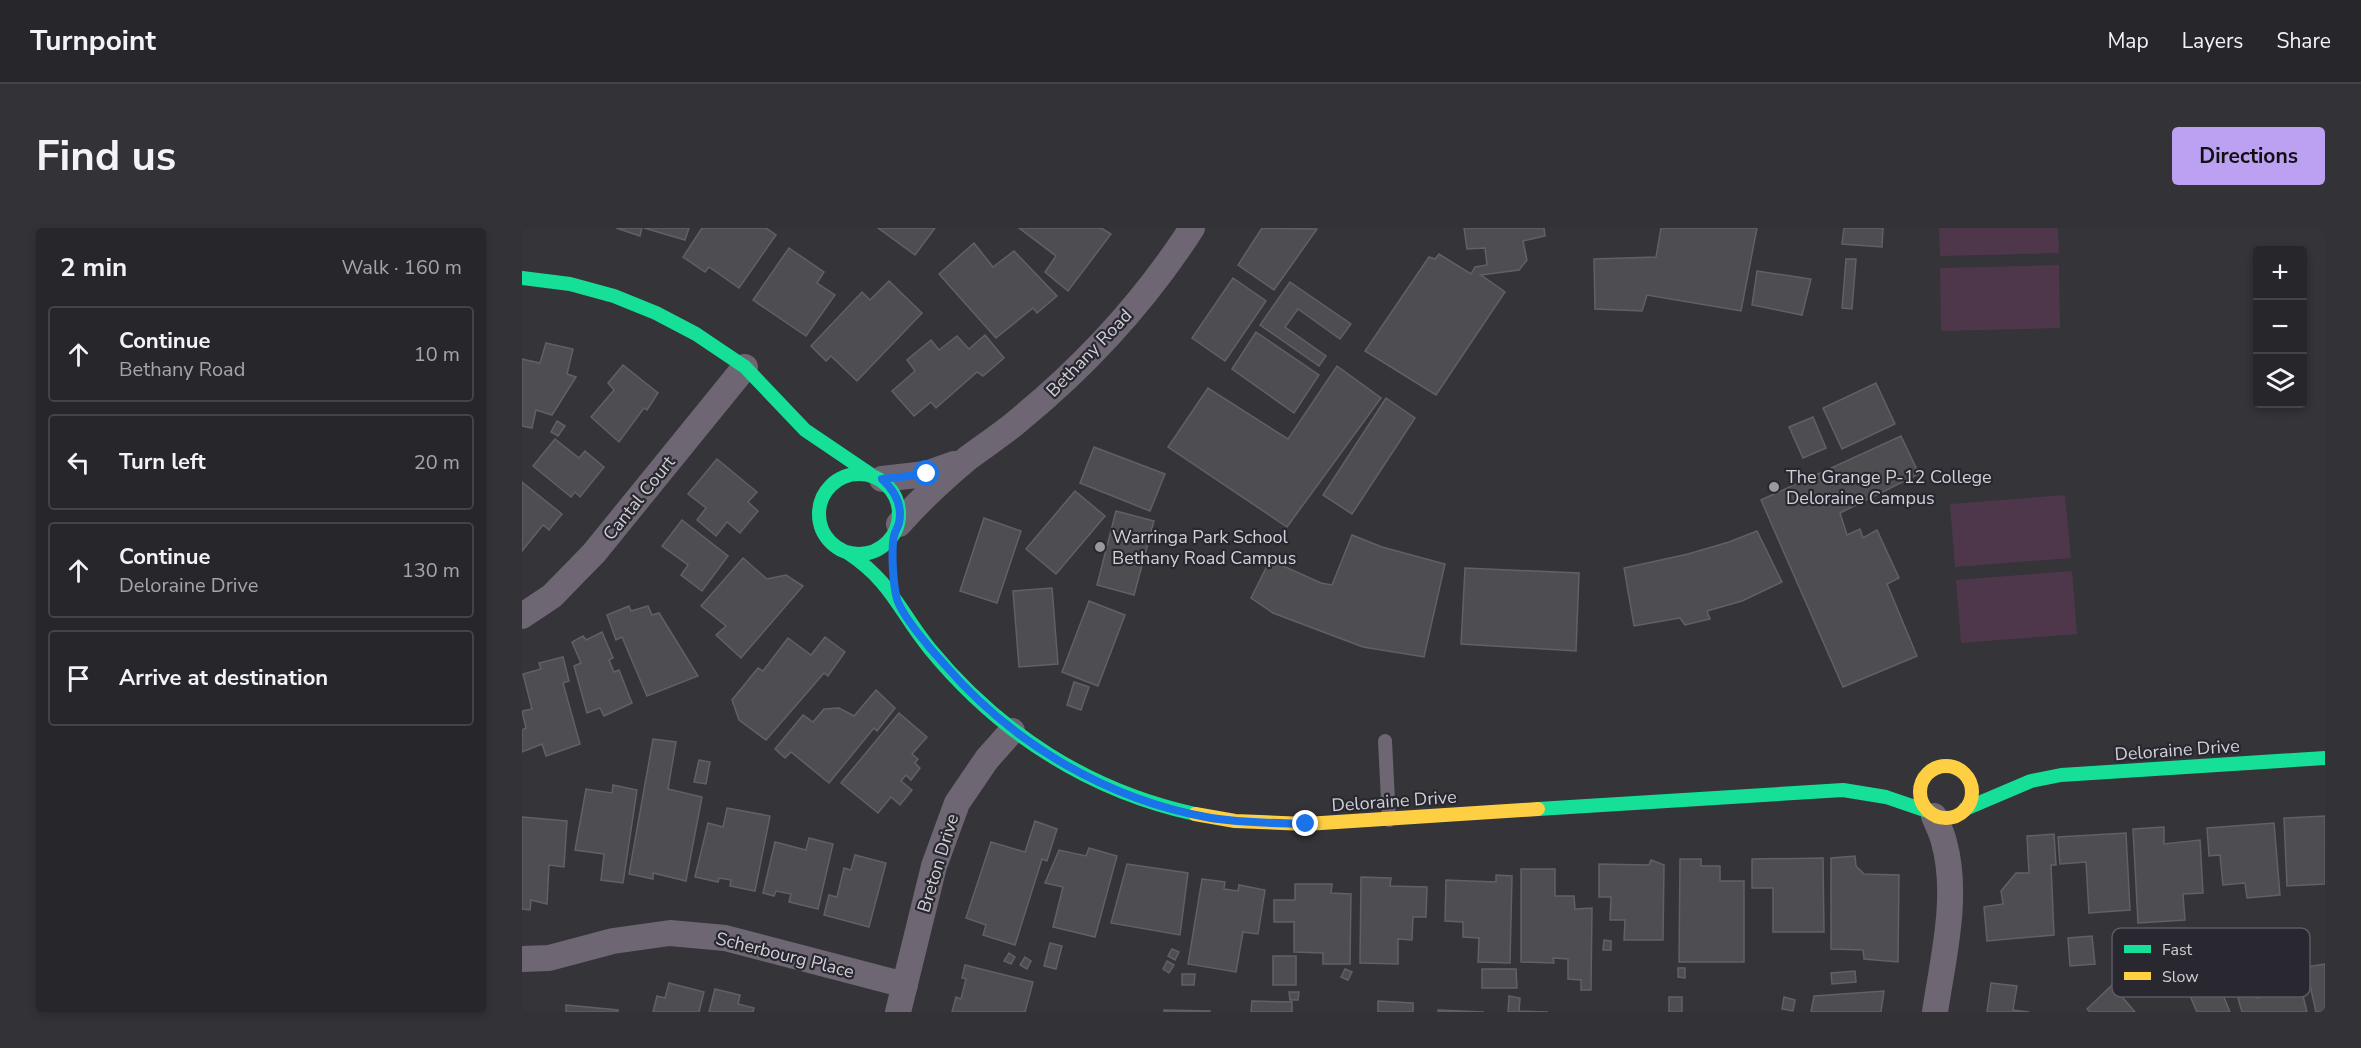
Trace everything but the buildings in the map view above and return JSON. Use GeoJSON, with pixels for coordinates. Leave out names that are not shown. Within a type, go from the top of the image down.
{"type":"FeatureCollection","features":[{"type":"Feature","properties":{"kind":"street","name":"Bethany Road"},"geometry":{"type":"LineString","coordinates":[[896,530],[914,507],[968,459],[1024,416],[1093,353],[1161,273],[1192,228]]}},
{"type":"Feature","properties":{"kind":"street"},"geometry":{"type":"LineString","coordinates":[[522,278],[570,285],[614,296],[656,313],[696,334],[745,367],[805,430],[891,488],[897,498],[900,511],[894,555]]}},
{"type":"Feature","properties":{"kind":"street","name":"Cantal Court"},"geometry":{"type":"LineString","coordinates":[[522,616],[552,596],[586,562],[745,367]]}},
{"type":"Feature","properties":{"kind":"street"},"geometry":{"type":"LineString","coordinates":[[805,430],[812,450]]}},
{"type":"Feature","properties":{"kind":"street","name":"Bethany Road"},"geometry":{"type":"LineString","coordinates":[[876,477],[927,474],[968,459]]}},
{"type":"Feature","properties":{"kind":"street"},"geometry":{"type":"LineString","coordinates":[[820,502],[826,491],[846,475],[858,473],[876,477]]}},
{"type":"Feature","properties":{"kind":"street"},"geometry":{"type":"LineString","coordinates":[[818,482],[821,528],[837,548],[848,553],[862,555],[874,552],[885,545],[896,530]]}},
{"type":"Feature","properties":{"kind":"street","name":"Deloraine Drive"},"geometry":{"type":"LineString","coordinates":[[848,553],[874,573],[897,600],[926,644],[957,680],[1012,730],[1047,754],[1114,789],[1160,805],[1211,818],[1258,823],[1306,824],[1814,791],[1865,792],[1946,813],[2031,781],[2061,775],[2325,758]]}},
{"type":"Feature","properties":{"kind":"street","name":"Deloraine Drive"},"geometry":{"type":"LineString","coordinates":[[895,576],[897,600]]}},
{"type":"Feature","properties":{"kind":"street","name":"Breton Drive"},"geometry":{"type":"LineString","coordinates":[[898,1012],[934,866],[957,803],[987,759],[1012,730]]}},
{"type":"Feature","properties":{"kind":"street"},"geometry":{"type":"LineString","coordinates":[[1935,1012],[1948,914],[1948,870],[1958,830],[1946,813],[1920,796],[1920,787],[1923,779],[1937,768],[1954,767],[1962,771],[1970,783],[1972,797],[1946,813]]}},
{"type":"Feature","properties":{"kind":"street","name":"Deloraine Drive"},"geometry":{"type":"LineString","coordinates":[[1962,771],[1991,779],[2031,781]]}},
{"type":"Feature","properties":{"kind":"street","name":"Deloraine Drive"},"geometry":{"type":"LineString","coordinates":[[1865,792],[1923,779]]}},
{"type":"Feature","properties":{"kind":"street","name":"Scherbourg Place"},"geometry":{"type":"LineString","coordinates":[[522,959],[549,958],[613,941],[670,933],[725,938],[905,985]]}},
{"type":"Feature","properties":{"kind":"lane"},"geometry":{"type":"LineString","coordinates":[[1385,741],[1389,820]]}},
{"type":"Feature","properties":{"kind":"shaded area"},"geometry":{"type":"Polygon","coordinates":[[[1939,228],[2058,228],[2059,253],[1940,256],[1939,228]]]}},
{"type":"Feature","properties":{"kind":"shaded area"},"geometry":{"type":"Polygon","coordinates":[[[2059,265],[2060,328],[1941,331],[1940,268],[2059,265]]]}},
{"type":"Feature","properties":{"kind":"shaded area"},"geometry":{"type":"Polygon","coordinates":[[[2065,495],[2071,558],[1955,567],[1950,504],[2065,495]]]}},
{"type":"Feature","properties":{"kind":"shaded area"},"geometry":{"type":"Polygon","coordinates":[[[2072,571],[2077,634],[1961,643],[1956,580],[2072,571]]]}},
{"type":"Feature","properties":{"kind":"traffic: fast"},"geometry":{"type":"LineString","coordinates":[[522,278],[570,284],[614,296],[656,313],[696,334],[745,367],[805,430],[870,474]]}},
{"type":"Feature","properties":{"kind":"traffic: fast"},"geometry":{"type":"LineString","coordinates":[[851,474],[867,474],[888,485],[899,506],[899,514],[899,522],[888,543],[867,554],[851,554],[837,548],[825,536],[819,522],[819,506],[825,492],[837,480],[851,474]]}},
{"type":"Feature","properties":{"kind":"traffic: fast"},"geometry":{"type":"LineString","coordinates":[[848,553],[885,586],[919,635],[957,679],[1016,732],[1083,774],[1156,804],[1195,814]]}},
{"type":"Feature","properties":{"kind":"traffic: fast"},"geometry":{"type":"LineString","coordinates":[[1965,809],[2031,781],[2061,775],[2325,758]]}},
{"type":"Feature","properties":{"kind":"traffic: fast"},"geometry":{"type":"LineString","coordinates":[[1538,809],[1843,790],[1886,797],[1927,811]]}},
{"type":"Feature","properties":{"kind":"traffic: slow"},"geometry":{"type":"LineString","coordinates":[[1946,766],[1960,770],[1968,778],[1972,792],[1968,806],[1960,814],[1946,818],[1932,814],[1924,806],[1920,792],[1924,778],[1932,770],[1946,766]]}},
{"type":"Feature","properties":{"kind":"traffic: slow"},"geometry":{"type":"LineString","coordinates":[[1195,814],[1235,821],[1306,824],[1538,809]]}},
{"type":"Feature","properties":{"kind":"place","name":"The Grange P-12 College Deloraine Campus"},"geometry":{"type":"Point","coordinates":[1774,487]}},
{"type":"Feature","properties":{"kind":"place","name":"Warringa Park School Bethany Road Campus"},"geometry":{"type":"Point","coordinates":[1100,547]}},
{"type":"Feature","properties":{"kind":"route"},"geometry":{"type":"LineString","coordinates":[[927,474],[882,479],[897,498],[900,511],[899,524],[894,536],[897,600],[926,644],[965,688],[1012,730],[1047,754],[1114,789],[1160,805],[1211,818],[1258,823],[1306,824]]}}]}
